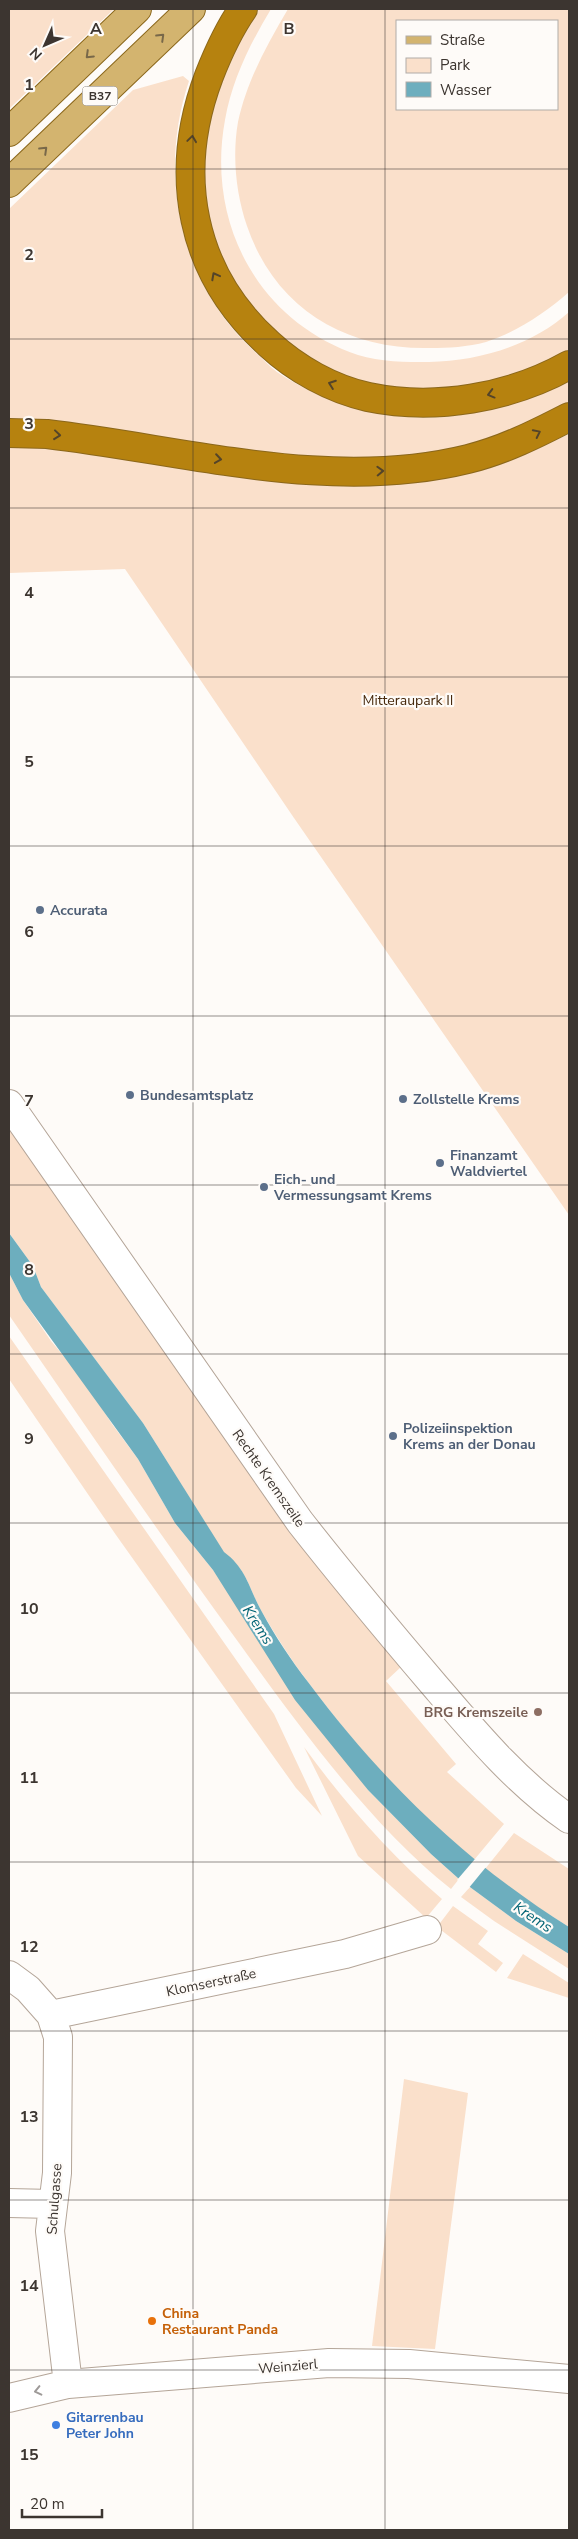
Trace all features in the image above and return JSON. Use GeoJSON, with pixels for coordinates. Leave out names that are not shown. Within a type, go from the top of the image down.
{"type":"FeatureCollection","features":[{"type":"Feature","properties":{"kind":"highway"},"geometry":{"type":"LineString","coordinates":[[243,9],[216,57],[201,97],[190,156],[190,188],[194,220],[206,258],[226,297],[252,329],[285,359],[321,380],[367,396],[412,403],[483,396],[522,386],[569,365]]}},
{"type":"Feature","properties":{"kind":"highway"},"geometry":{"type":"LineString","coordinates":[[9,434],[47,434],[287,468],[352,472],[412,469],[468,459],[517,443],[569,418]]}},
{"type":"Feature","properties":{"kind":"main road","name":"B37"},"geometry":{"type":"LineString","coordinates":[[9,132],[137,9]]}},
{"type":"Feature","properties":{"kind":"main road","name":"B37"},"geometry":{"type":"LineString","coordinates":[[9,183],[191,9]]}},
{"type":"Feature","properties":{"kind":"street","name":"Rechte Kremszeile"},"geometry":{"type":"LineString","coordinates":[[9,1104],[278,1491],[344,1579],[470,1727],[531,1790],[569,1819]]}},
{"type":"Feature","properties":{"kind":"street","name":"Klomserstraße"},"geometry":{"type":"LineString","coordinates":[[51,2015],[345,1954],[426,1930]]}},
{"type":"Feature","properties":{"kind":"street"},"geometry":{"type":"LineString","coordinates":[[9,1975],[28,1989],[51,2015]]}},
{"type":"Feature","properties":{"kind":"street","name":"Schulgasse"},"geometry":{"type":"LineString","coordinates":[[51,2015],[58,2037],[57,2173],[50,2231],[68,2384]]}},
{"type":"Feature","properties":{"kind":"street"},"geometry":{"type":"LineString","coordinates":[[9,2203],[52,2204]]}},
{"type":"Feature","properties":{"kind":"street","name":"Weinzierl"},"geometry":{"type":"LineString","coordinates":[[9,2398],[68,2384],[329,2363],[409,2364],[569,2379]]}},
{"type":"Feature","properties":{"kind":"green space"},"geometry":{"type":"Polygon","coordinates":[[[9,9],[114,9],[9,109],[9,9]]]}},
{"type":"Feature","properties":{"kind":"green space"},"geometry":{"type":"Polygon","coordinates":[[[259,9],[271,9],[249,49],[232,91],[225,120],[221,158],[224,195],[232,231],[247,263],[267,293],[292,318],[323,339],[358,355],[375,359],[429,362],[467,359],[485,355],[538,334],[569,312],[569,352],[544,364],[481,386],[441,390],[394,389],[369,384],[331,370],[296,349],[267,323],[242,293],[223,258],[210,221],[203,181],[204,140],[211,105],[231,55],[259,9]]]}},
{"type":"Feature","properties":{"kind":"green space"},"geometry":{"type":"Polygon","coordinates":[[[288,9],[569,9],[569,292],[540,314],[509,333],[479,344],[444,348],[399,347],[369,341],[342,332],[317,318],[295,301],[275,280],[259,255],[243,214],[236,175],[235,148],[238,122],[252,77],[288,9]]]}},
{"type":"Feature","properties":{"kind":"green space"},"geometry":{"type":"Polygon","coordinates":[[[183,76],[189,81],[180,117],[175,154],[176,191],[182,227],[193,261],[209,294],[229,325],[274,370],[307,389],[340,402],[374,412],[408,417],[429,418],[491,409],[569,381],[569,403],[505,434],[465,448],[409,458],[352,460],[237,449],[123,431],[9,422],[9,209],[133,90],[183,76]]]}},
{"type":"Feature","properties":{"kind":"green space","name":"Mitteraupark II"},"geometry":{"type":"Polygon","coordinates":[[[569,434],[569,1215],[294,818],[125,569],[9,573],[9,445],[45,446],[274,478],[371,484],[436,479],[483,470],[533,451],[569,434]]]}},
{"type":"Feature","properties":{"kind":"green space"},"geometry":{"type":"Polygon","coordinates":[[[9,1127],[402,1666],[386,1681],[456,1764],[447,1772],[504,1824],[474,1860],[426,1818],[390,1782],[308,1682],[267,1621],[243,1573],[232,1559],[224,1553],[143,1423],[41,1287],[33,1266],[9,1233],[9,1127]]]}},
{"type":"Feature","properties":{"kind":"green space"},"geometry":{"type":"Polygon","coordinates":[[[9,1273],[23,1300],[51,1341],[83,1379],[112,1424],[138,1459],[175,1523],[213,1570],[368,1790],[431,1854],[459,1879],[451,1889],[392,1836],[337,1773],[286,1707],[210,1602],[9,1315],[9,1273]]]}},
{"type":"Feature","properties":{"kind":"green space"},"geometry":{"type":"Polygon","coordinates":[[[9,1336],[274,1714],[322,1816],[296,1788],[116,1535],[9,1379],[9,1336]]]}},
{"type":"Feature","properties":{"kind":"green space"},"geometry":{"type":"Polygon","coordinates":[[[304,1747],[368,1827],[442,1899],[426,1918],[358,1856],[304,1747]]]}},
{"type":"Feature","properties":{"kind":"green space"},"geometry":{"type":"Polygon","coordinates":[[[514,1833],[569,1869],[569,1927],[526,1900],[485,1869],[514,1833]]]}},
{"type":"Feature","properties":{"kind":"green space"},"geometry":{"type":"Polygon","coordinates":[[[470,1887],[516,1921],[569,1954],[569,1969],[494,1921],[461,1897],[470,1887]]]}},
{"type":"Feature","properties":{"kind":"green space"},"geometry":{"type":"Polygon","coordinates":[[[453,1906],[488,1931],[478,1944],[503,1963],[496,1972],[437,1927],[453,1906]]]}},
{"type":"Feature","properties":{"kind":"green space"},"geometry":{"type":"Polygon","coordinates":[[[523,1954],[569,1983],[569,1998],[507,1978],[523,1954]]]}},
{"type":"Feature","properties":{"kind":"green space"},"geometry":{"type":"Polygon","coordinates":[[[404,2079],[468,2093],[435,2349],[372,2346],[404,2079]]]}},
{"type":"Feature","properties":{"kind":"water","name":"Krems"},"geometry":{"type":"Polygon","coordinates":[[[9,1233],[33,1266],[41,1287],[143,1423],[224,1552],[243,1572],[272,1630],[302,1674],[336,1718],[395,1785],[460,1847],[531,1902],[569,1927],[569,1954],[516,1921],[459,1879],[431,1854],[368,1790],[295,1700],[213,1570],[175,1523],[138,1459],[23,1300],[9,1273],[9,1233]]]}},
{"type":"Feature","properties":{"kind":"pier"},"geometry":{"type":"Polygon","coordinates":[[[475,1859],[486,1867],[468,1889],[457,1880],[475,1859]]]}},
{"type":"Feature","properties":{"kind":"place","name":"Accurata"},"geometry":{"type":"Point","coordinates":[40,910]}},
{"type":"Feature","properties":{"kind":"place","name":"Bundesamtsplatz"},"geometry":{"type":"Point","coordinates":[130,1095]}},
{"type":"Feature","properties":{"kind":"place","name":"Zollstelle Krems"},"geometry":{"type":"Point","coordinates":[403,1099]}},
{"type":"Feature","properties":{"kind":"place","name":"Finanzamt Waldviertel"},"geometry":{"type":"Point","coordinates":[440,1163]}},
{"type":"Feature","properties":{"kind":"place","name":"Eich- und Vermessungsamt Krems"},"geometry":{"type":"Point","coordinates":[264,1187]}},
{"type":"Feature","properties":{"kind":"place","name":"Polizeiinspektion Krems an der Donau"},"geometry":{"type":"Point","coordinates":[393,1436]}},
{"type":"Feature","properties":{"kind":"place","name":"BRG Kremszeile"},"geometry":{"type":"Point","coordinates":[538,1712]}},
{"type":"Feature","properties":{"kind":"place","name":"China Restaurant Panda"},"geometry":{"type":"Point","coordinates":[152,2321]}},
{"type":"Feature","properties":{"kind":"place","name":"Gitarrenbau Peter John"},"geometry":{"type":"Point","coordinates":[56,2425]}}]}
